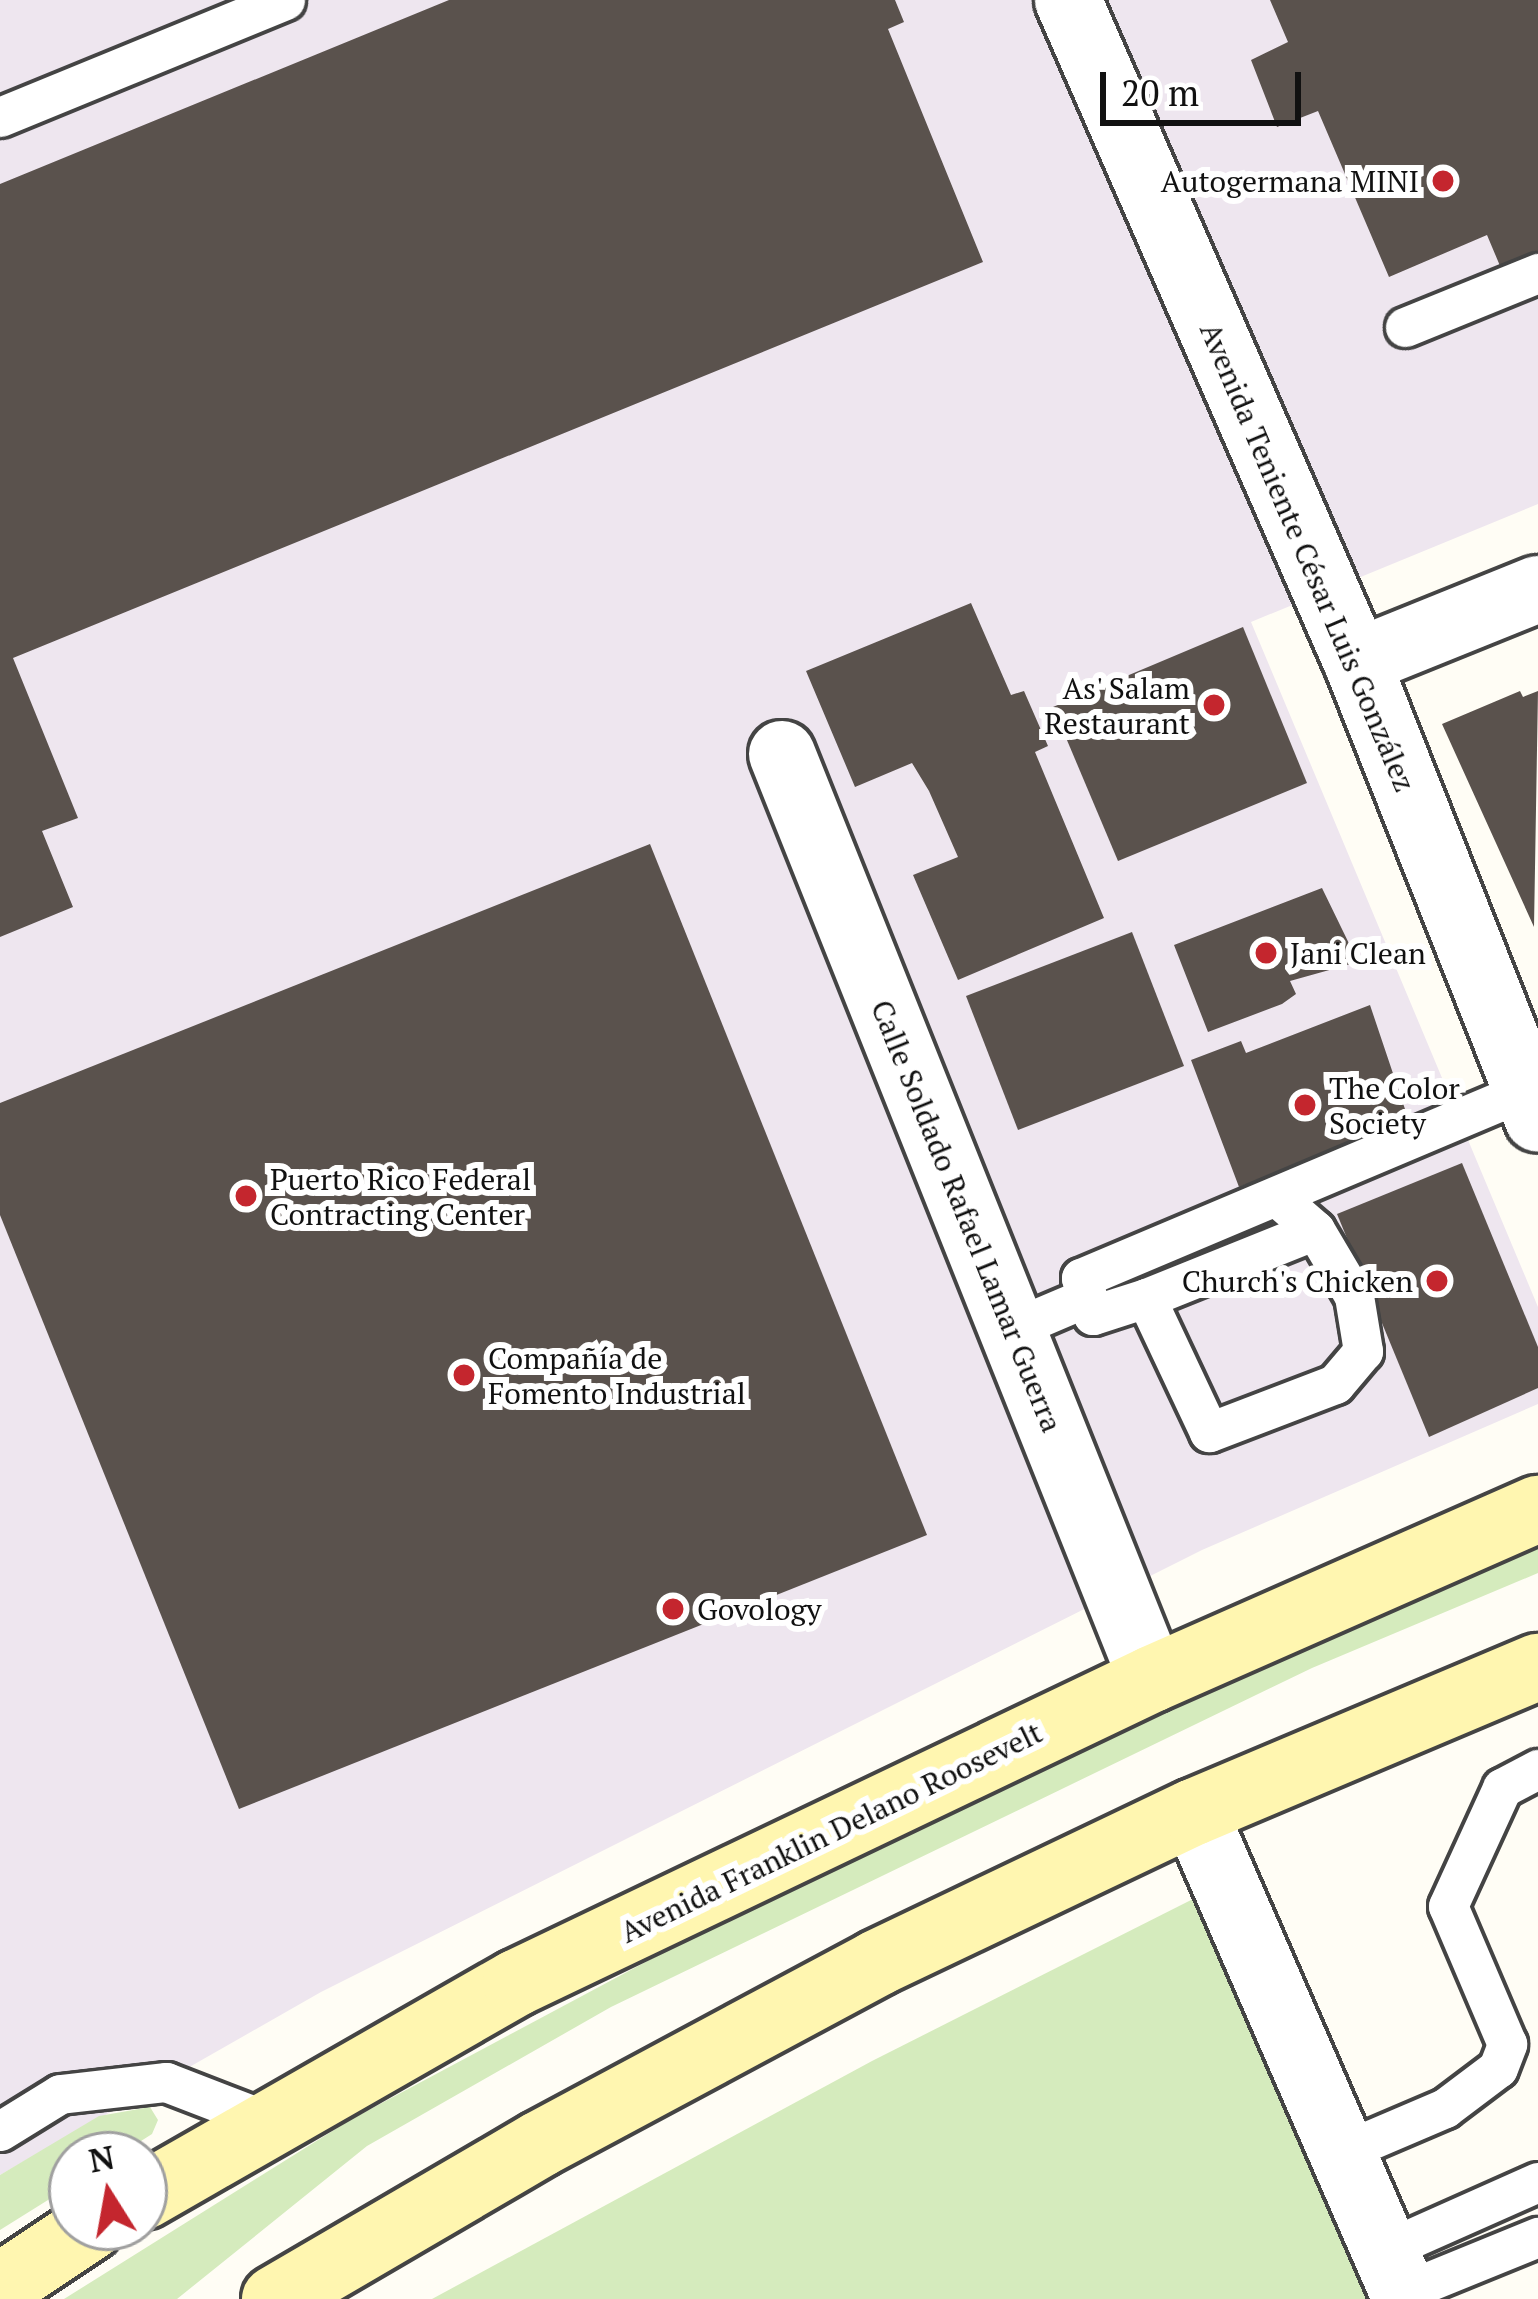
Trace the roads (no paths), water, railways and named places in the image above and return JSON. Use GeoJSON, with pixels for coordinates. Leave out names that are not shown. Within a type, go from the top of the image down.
{"type":"FeatureCollection","features":[{"type":"Feature","properties":{"kind":"main road","name":"Avenida Franklin Delano Roosevelt"},"geometry":{"type":"LineString","coordinates":[[168,2182],[516,1983],[1152,1678],[1538,1509]]}},
{"type":"Feature","properties":{"kind":"main road"},"geometry":{"type":"LineString","coordinates":[[274,2299],[540,2144],[877,1963],[1194,1812],[1538,1667]]}},
{"type":"Feature","properties":{"kind":"main road"},"geometry":{"type":"LineString","coordinates":[[0,2287],[54,2251]]}},
{"type":"Feature","properties":{"kind":"street","name":"Avenida Teniente César Luis González"},"geometry":{"type":"LineString","coordinates":[[1069,0],[1357,662],[1532,1104]]}},
{"type":"Feature","properties":{"kind":"street"},"geometry":{"type":"LineString","coordinates":[[1357,662],[1538,589]]}},
{"type":"Feature","properties":{"kind":"street","name":"Calle Soldado Rafael Lamar Guerra"},"geometry":{"type":"LineString","coordinates":[[782,754],[1152,1678]]}},
{"type":"Feature","properties":{"kind":"street"},"geometry":{"type":"LineString","coordinates":[[1194,1812],[1398,2280]]}},
{"type":"Feature","properties":{"kind":"lane"},"geometry":{"type":"LineString","coordinates":[[0,117],[285,0]]}},
{"type":"Feature","properties":{"kind":"lane"},"geometry":{"type":"LineString","coordinates":[[1405,327],[1538,273]]}},
{"type":"Feature","properties":{"kind":"lane"},"geometry":{"type":"LineString","coordinates":[[1315,1230],[1093,1315],[1081,1278],[1278,1198],[1532,1104]]}},
{"type":"Feature","properties":{"kind":"lane"},"geometry":{"type":"LineString","coordinates":[[1147,1298],[1209,1432],[1293,1404],[1335,1384],[1364,1352],[1354,1296],[1315,1230],[1278,1198]]}},
{"type":"Feature","properties":{"kind":"lane"},"geometry":{"type":"LineString","coordinates":[[1012,1329],[1087,1297]]}},
{"type":"Feature","properties":{"kind":"lane"},"geometry":{"type":"LineString","coordinates":[[1342,2152],[1445,2108],[1498,2068],[1507,2044],[1448,1906],[1502,1788],[1538,1769]]}},
{"type":"Feature","properties":{"kind":"lane"},"geometry":{"type":"LineString","coordinates":[[0,2131],[60,2093],[166,2082],[272,2123]]}},
{"type":"Feature","properties":{"kind":"lane"},"geometry":{"type":"LineString","coordinates":[[1398,2280],[1538,2182]]}},
{"type":"Feature","properties":{"kind":"lane"},"geometry":{"type":"LineString","coordinates":[[1398,2280],[1538,2237]]}},
{"type":"Feature","properties":{"kind":"place","name":"Autogermana MINI"},"geometry":{"type":"Point","coordinates":[1443,181]}},
{"type":"Feature","properties":{"kind":"place","name":"As' Salam Restaurant"},"geometry":{"type":"Point","coordinates":[1214,705]}},
{"type":"Feature","properties":{"kind":"place","name":"Jani Clean"},"geometry":{"type":"Point","coordinates":[1266,953]}},
{"type":"Feature","properties":{"kind":"place","name":"The Color Society"},"geometry":{"type":"Point","coordinates":[1305,1105]}},
{"type":"Feature","properties":{"kind":"place","name":"Puerto Rico Federal Contracting Center"},"geometry":{"type":"Point","coordinates":[246,1196]}},
{"type":"Feature","properties":{"kind":"place","name":"Church's Chicken"},"geometry":{"type":"Point","coordinates":[1437,1281]}},
{"type":"Feature","properties":{"kind":"place","name":"Compañía de Fomento Industrial"},"geometry":{"type":"Point","coordinates":[464,1375]}},
{"type":"Feature","properties":{"kind":"place","name":"Govology"},"geometry":{"type":"Point","coordinates":[673,1609]}}]}
